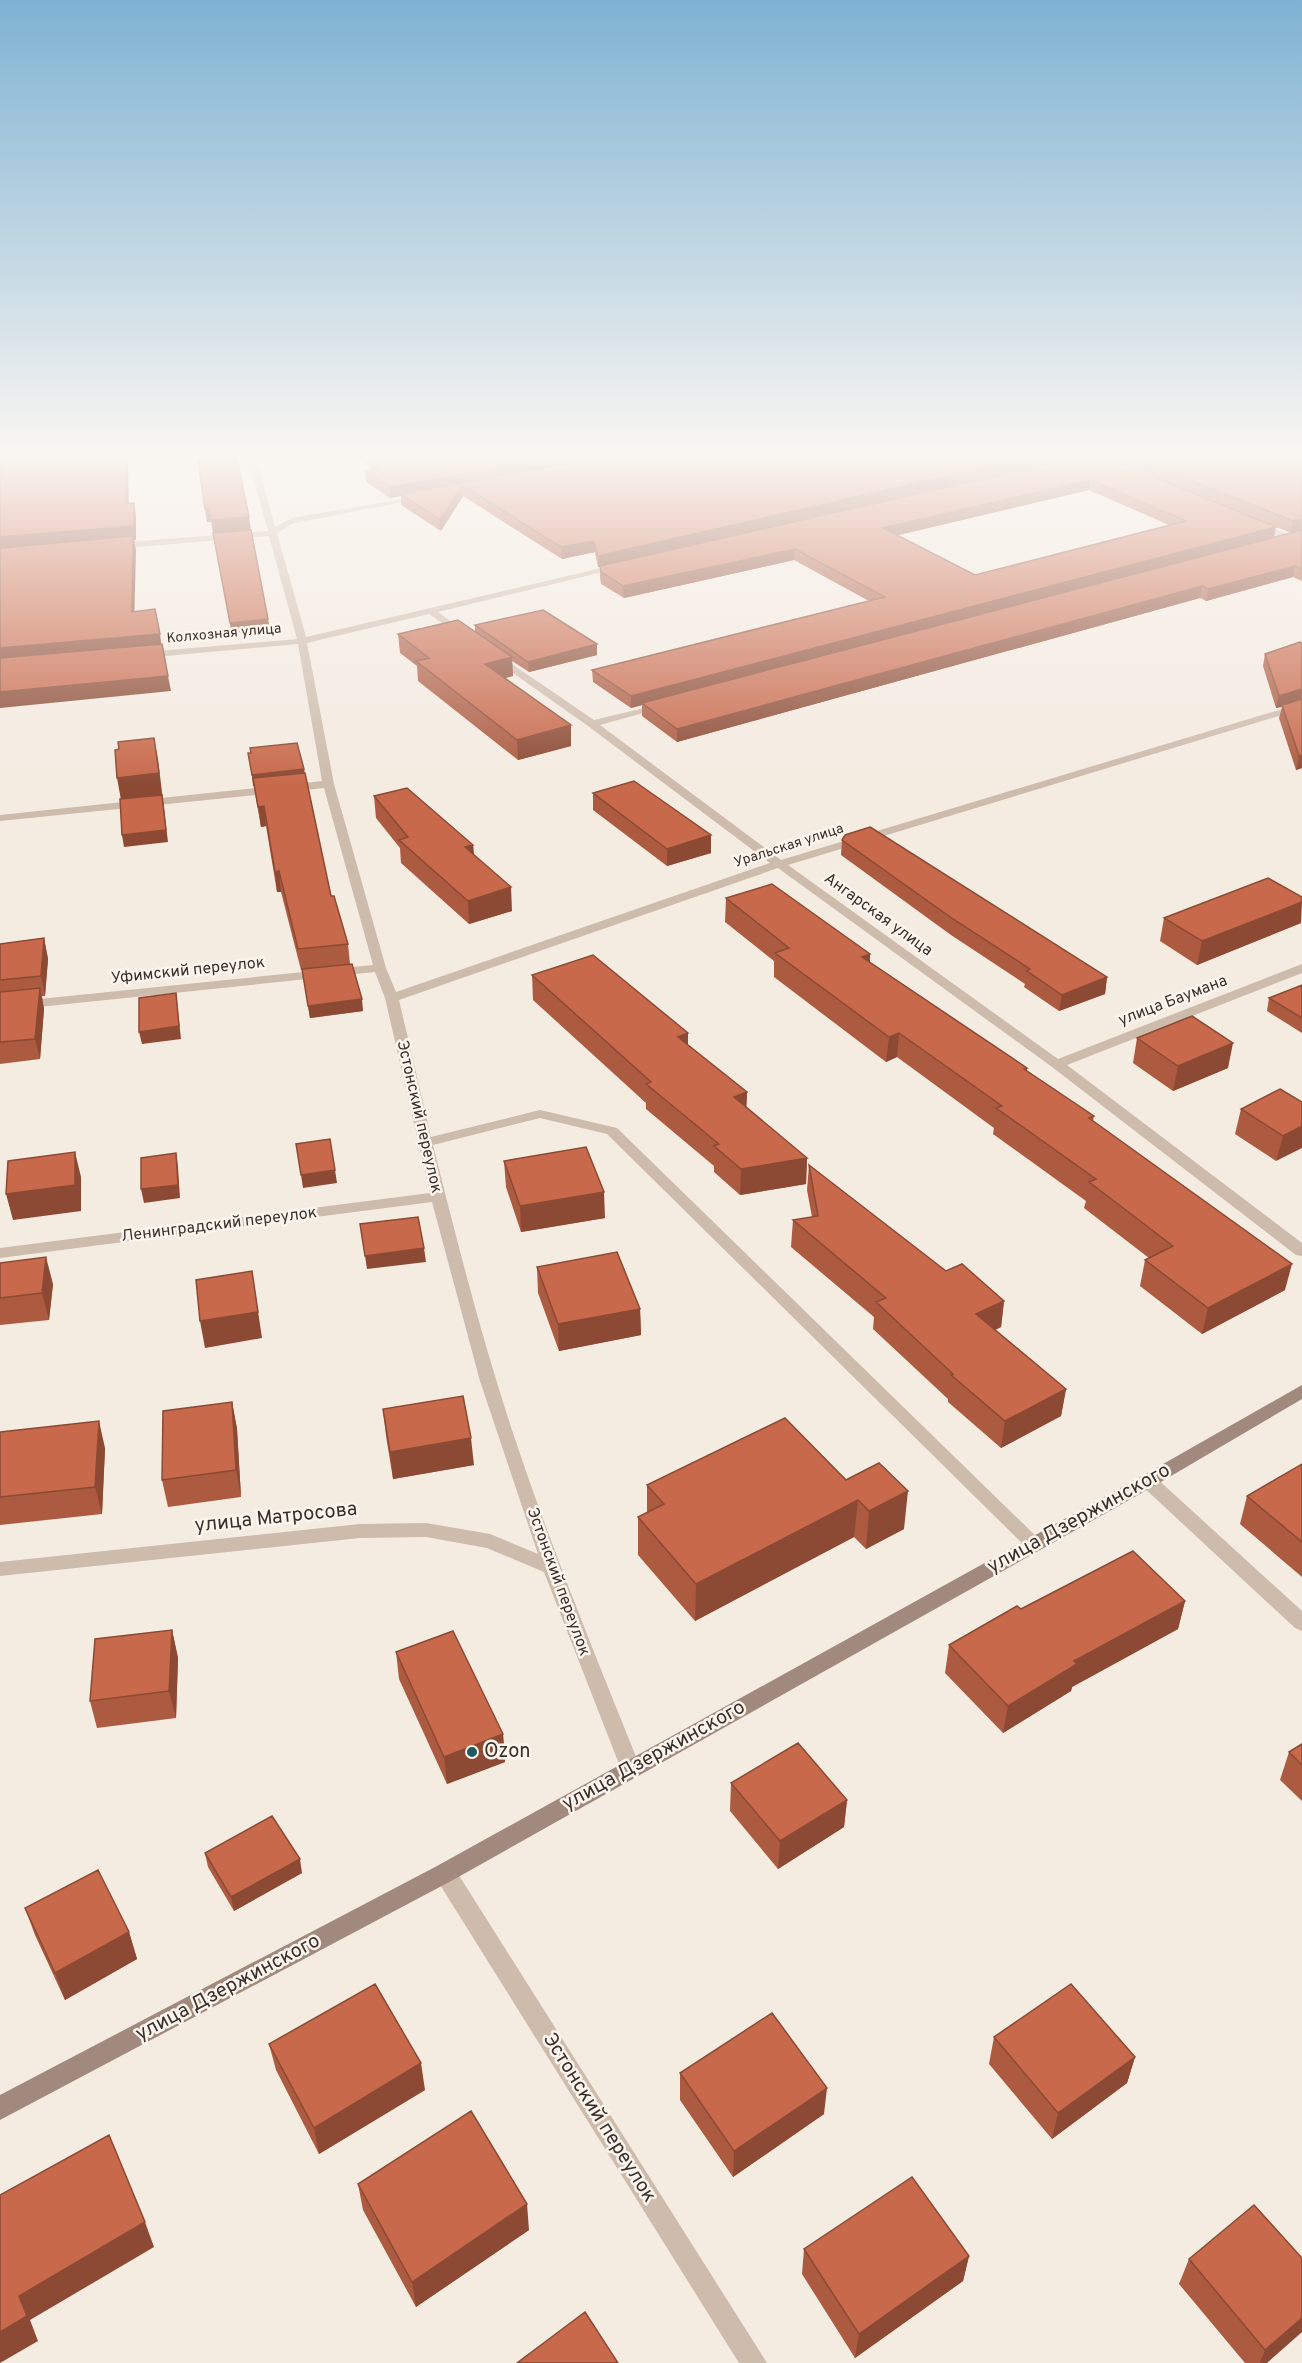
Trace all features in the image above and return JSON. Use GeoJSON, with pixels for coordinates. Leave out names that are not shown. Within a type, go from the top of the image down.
{"type":"FeatureCollection","features":[{"type":"Feature","properties":{"kind":"street","name":"Эстонский переулок"},"geometry":{"type":"LineString","coordinates":[[280,564],[302,641],[328,784],[380,968],[392,998],[438,1197],[488,1382],[550,1567],[631,1769]]}},
{"type":"Feature","properties":{"kind":"street","name":"Колхозная улица"},"geometry":{"type":"LineString","coordinates":[[140,656],[302,641],[628,565]]}},
{"type":"Feature","properties":{"kind":"street","name":"Ангарская улица"},"geometry":{"type":"LineString","coordinates":[[430,611],[592,724],[779,864],[1057,1064],[1302,1251]]}},
{"type":"Feature","properties":{"kind":"street"},"geometry":{"type":"LineString","coordinates":[[592,724],[672,702]]}},
{"type":"Feature","properties":{"kind":"street","name":"Уральская улица"},"geometry":{"type":"LineString","coordinates":[[392,998],[779,864],[1302,706]]}},
{"type":"Feature","properties":{"kind":"street"},"geometry":{"type":"LineString","coordinates":[[0,818],[328,784]]}},
{"type":"Feature","properties":{"kind":"street","name":"Уфимский переулок"},"geometry":{"type":"LineString","coordinates":[[0,1007],[380,968]]}},
{"type":"Feature","properties":{"kind":"street","name":"улица Баумана"},"geometry":{"type":"LineString","coordinates":[[1057,1064],[1302,968]]}},
{"type":"Feature","properties":{"kind":"street"},"geometry":{"type":"LineString","coordinates":[[425,1143],[540,1114],[612,1131],[1034,1543]]}},
{"type":"Feature","properties":{"kind":"street","name":"Ленинградский переулок"},"geometry":{"type":"LineString","coordinates":[[0,1253],[438,1197]]}},
{"type":"Feature","properties":{"kind":"street","name":"улица Дзержинского"},"geometry":{"type":"LineString","coordinates":[[0,2108],[445,1874],[1148,1481],[1302,1391]]}},
{"type":"Feature","properties":{"kind":"street"},"geometry":{"type":"LineString","coordinates":[[1148,1481],[1302,1623]]}},
{"type":"Feature","properties":{"kind":"street","name":"улица Матросова"},"geometry":{"type":"LineString","coordinates":[[0,1569],[360,1531],[426,1530],[490,1541],[550,1567]]}},
{"type":"Feature","properties":{"kind":"street","name":"Эстонский переулок"},"geometry":{"type":"LineString","coordinates":[[445,1874],[754,2363]]}},
{"type":"Feature","properties":{"kind":"building"},"geometry":{"type":"Polygon","coordinates":[[[0,564],[133,564],[132,612],[155,609],[160,634],[0,648],[0,564]]]}},
{"type":"Feature","properties":{"kind":"building"},"geometry":{"type":"Polygon","coordinates":[[[219,564],[258,564],[268,619],[230,623],[219,564]]]}},
{"type":"Feature","properties":{"kind":"building"},"geometry":{"type":"Polygon","coordinates":[[[608,564],[724,564],[623,586],[601,572],[600,566],[608,564]]]}},
{"type":"Feature","properties":{"kind":"building"},"geometry":{"type":"Polygon","coordinates":[[[824,564],[954,564],[975,575],[1017,564],[1134,564],[631,696],[592,670],[885,597],[824,564]]]}},
{"type":"Feature","properties":{"kind":"building"},"geometry":{"type":"Polygon","coordinates":[[[1171,564],[1302,564],[1302,569],[1295,566],[1208,589],[1202,586],[677,729],[642,703],[1171,564]]]}},
{"type":"Feature","properties":{"kind":"building"},"geometry":{"type":"Polygon","coordinates":[[[543,610],[597,644],[528,662],[475,625],[543,610]]]}},
{"type":"Feature","properties":{"kind":"building"},"geometry":{"type":"Polygon","coordinates":[[[458,620],[512,657],[485,664],[571,725],[517,740],[416,661],[429,658],[398,634],[458,620]]]}},
{"type":"Feature","properties":{"kind":"building"},"geometry":{"type":"Polygon","coordinates":[[[1302,643],[1302,689],[1279,696],[1265,654],[1302,643]]]}},
{"type":"Feature","properties":{"kind":"building"},"geometry":{"type":"Polygon","coordinates":[[[162,644],[168,676],[0,692],[0,658],[162,644]]]}},
{"type":"Feature","properties":{"kind":"building"},"geometry":{"type":"Polygon","coordinates":[[[1302,699],[1302,755],[1299,756],[1282,705],[1302,699]]]}},
{"type":"Feature","properties":{"kind":"building"},"geometry":{"type":"Polygon","coordinates":[[[154,738],[159,773],[117,778],[115,750],[119,749],[118,742],[154,738]]]}},
{"type":"Feature","properties":{"kind":"building"},"geometry":{"type":"Polygon","coordinates":[[[297,743],[304,769],[252,775],[248,753],[251,753],[250,748],[297,743]]]}},
{"type":"Feature","properties":{"kind":"building"},"geometry":{"type":"Polygon","coordinates":[[[305,773],[331,896],[334,896],[348,944],[298,949],[279,871],[275,872],[264,806],[258,807],[253,778],[305,773]]]}},
{"type":"Feature","properties":{"kind":"building"},"geometry":{"type":"Polygon","coordinates":[[[634,781],[711,835],[667,849],[593,793],[634,781]]]}},
{"type":"Feature","properties":{"kind":"building"},"geometry":{"type":"Polygon","coordinates":[[[407,788],[473,845],[465,847],[511,887],[468,901],[399,840],[408,837],[374,796],[407,788]]]}},
{"type":"Feature","properties":{"kind":"building"},"geometry":{"type":"Polygon","coordinates":[[[162,795],[166,830],[122,835],[120,799],[162,795]]]}},
{"type":"Feature","properties":{"kind":"building"},"geometry":{"type":"Polygon","coordinates":[[[870,827],[1107,977],[1062,995],[1027,971],[1030,969],[953,919],[842,840],[845,835],[870,827]]]}},
{"type":"Feature","properties":{"kind":"building"},"geometry":{"type":"Polygon","coordinates":[[[1268,878],[1302,897],[1302,902],[1202,941],[1164,918],[1268,878]]]}},
{"type":"Feature","properties":{"kind":"building"},"geometry":{"type":"Polygon","coordinates":[[[772,884],[870,954],[862,957],[1027,1068],[1024,1069],[1094,1116],[1089,1118],[1292,1264],[1208,1308],[1145,1260],[1173,1246],[1089,1182],[1096,1179],[996,1108],[1002,1106],[899,1033],[889,1037],[775,953],[789,948],[726,898],[772,884]]]}},
{"type":"Feature","properties":{"kind":"building"},"geometry":{"type":"Polygon","coordinates":[[[44,938],[41,976],[0,980],[0,944],[44,938]]]}},
{"type":"Feature","properties":{"kind":"building"},"geometry":{"type":"Polygon","coordinates":[[[593,955],[688,1033],[678,1037],[747,1092],[734,1097],[807,1158],[741,1169],[714,1146],[719,1144],[646,1084],[651,1082],[532,975],[593,955]]]}},
{"type":"Feature","properties":{"kind":"building"},"geometry":{"type":"Polygon","coordinates":[[[352,964],[362,999],[308,1006],[302,969],[352,964]]]}},
{"type":"Feature","properties":{"kind":"building"},"geometry":{"type":"Polygon","coordinates":[[[1302,985],[1302,1018],[1269,998],[1302,985]]]}},
{"type":"Feature","properties":{"kind":"building"},"geometry":{"type":"Polygon","coordinates":[[[40,988],[35,1039],[0,1042],[0,992],[40,988]]]}},
{"type":"Feature","properties":{"kind":"building"},"geometry":{"type":"Polygon","coordinates":[[[176,993],[179,1026],[139,1032],[139,998],[176,993]]]}},
{"type":"Feature","properties":{"kind":"building"},"geometry":{"type":"Polygon","coordinates":[[[1192,1016],[1233,1043],[1178,1066],[1137,1038],[1192,1016]]]}},
{"type":"Feature","properties":{"kind":"building"},"geometry":{"type":"Polygon","coordinates":[[[1280,1089],[1302,1102],[1302,1126],[1283,1136],[1241,1109],[1280,1089]]]}},
{"type":"Feature","properties":{"kind":"building"},"geometry":{"type":"Polygon","coordinates":[[[330,1139],[335,1170],[301,1175],[296,1144],[330,1139]]]}},
{"type":"Feature","properties":{"kind":"building"},"geometry":{"type":"Polygon","coordinates":[[[586,1147],[604,1192],[520,1206],[504,1161],[586,1147]]]}},
{"type":"Feature","properties":{"kind":"building"},"geometry":{"type":"Polygon","coordinates":[[[75,1152],[75,1185],[6,1194],[8,1161],[75,1152]]]}},
{"type":"Feature","properties":{"kind":"building"},"geometry":{"type":"Polygon","coordinates":[[[176,1153],[178,1185],[141,1189],[141,1158],[176,1153]]]}},
{"type":"Feature","properties":{"kind":"building"},"geometry":{"type":"Polygon","coordinates":[[[809,1165],[946,1271],[962,1264],[1004,1301],[976,1314],[1066,1389],[1005,1421],[951,1375],[953,1374],[876,1302],[886,1298],[793,1220],[818,1216],[809,1165]]]}},
{"type":"Feature","properties":{"kind":"building"},"geometry":{"type":"Polygon","coordinates":[[[418,1217],[424,1248],[365,1256],[360,1224],[418,1217]]]}},
{"type":"Feature","properties":{"kind":"building"},"geometry":{"type":"Polygon","coordinates":[[[617,1252],[640,1309],[558,1324],[537,1267],[617,1252]]]}},
{"type":"Feature","properties":{"kind":"building"},"geometry":{"type":"Polygon","coordinates":[[[46,1257],[42,1293],[0,1298],[0,1263],[46,1257]]]}},
{"type":"Feature","properties":{"kind":"building"},"geometry":{"type":"Polygon","coordinates":[[[252,1271],[258,1312],[200,1321],[196,1280],[252,1271]]]}},
{"type":"Feature","properties":{"kind":"building"},"geometry":{"type":"Polygon","coordinates":[[[463,1396],[471,1438],[390,1452],[383,1409],[463,1396]]]}},
{"type":"Feature","properties":{"kind":"building"},"geometry":{"type":"Polygon","coordinates":[[[232,1402],[236,1470],[162,1480],[163,1411],[232,1402]]]}},
{"type":"Feature","properties":{"kind":"building"},"geometry":{"type":"Polygon","coordinates":[[[785,1418],[846,1480],[879,1463],[908,1491],[869,1511],[858,1500],[696,1584],[638,1517],[664,1504],[647,1485],[785,1418]]]}},
{"type":"Feature","properties":{"kind":"building"},"geometry":{"type":"Polygon","coordinates":[[[99,1421],[95,1487],[0,1497],[0,1432],[99,1421]]]}},
{"type":"Feature","properties":{"kind":"building"},"geometry":{"type":"Polygon","coordinates":[[[1302,1464],[1302,1542],[1247,1496],[1302,1464]]]}},
{"type":"Feature","properties":{"kind":"building"},"geometry":{"type":"Polygon","coordinates":[[[1133,1551],[1185,1601],[1074,1661],[1077,1664],[1008,1706],[949,1645],[1017,1606],[1021,1609],[1133,1551]]]}},
{"type":"Feature","properties":{"kind":"building"},"geometry":{"type":"Polygon","coordinates":[[[172,1630],[169,1691],[90,1701],[95,1639],[172,1630]]]}},
{"type":"Feature","properties":{"kind":"building"},"geometry":{"type":"Polygon","coordinates":[[[453,1631],[503,1734],[444,1757],[396,1652],[453,1631]]]}},
{"type":"Feature","properties":{"kind":"building"},"geometry":{"type":"Polygon","coordinates":[[[798,1743],[847,1800],[780,1841],[731,1783],[798,1743]]]}},
{"type":"Feature","properties":{"kind":"building"},"geometry":{"type":"Polygon","coordinates":[[[1302,1744],[1302,1765],[1289,1752],[1302,1744]]]}},
{"type":"Feature","properties":{"kind":"building"},"geometry":{"type":"Polygon","coordinates":[[[272,1816],[300,1859],[231,1897],[205,1853],[272,1816]]]}},
{"type":"Feature","properties":{"kind":"building"},"geometry":{"type":"Polygon","coordinates":[[[98,1870],[129,1932],[55,1973],[25,1908],[98,1870]]]}},
{"type":"Feature","properties":{"kind":"building"},"geometry":{"type":"Polygon","coordinates":[[[375,1984],[421,2063],[314,2128],[269,2044],[375,1984]]]}},
{"type":"Feature","properties":{"kind":"building"},"geometry":{"type":"Polygon","coordinates":[[[1071,1984],[1135,2057],[1058,2113],[994,2037],[1071,1984]]]}},
{"type":"Feature","properties":{"kind":"building"},"geometry":{"type":"Polygon","coordinates":[[[772,2013],[827,2088],[734,2151],[680,2073],[772,2013]]]}},
{"type":"Feature","properties":{"kind":"building"},"geometry":{"type":"Polygon","coordinates":[[[471,2111],[527,2204],[412,2282],[358,2184],[471,2111]]]}},
{"type":"Feature","properties":{"kind":"building"},"geometry":{"type":"Polygon","coordinates":[[[109,2135],[145,2222],[19,2296],[27,2316],[0,2332],[0,2195],[109,2135]]]}},
{"type":"Feature","properties":{"kind":"building"},"geometry":{"type":"Polygon","coordinates":[[[912,2177],[969,2256],[859,2334],[804,2249],[912,2177]]]}},
{"type":"Feature","properties":{"kind":"building"},"geometry":{"type":"Polygon","coordinates":[[[1254,2205],[1302,2258],[1302,2318],[1265,2350],[1189,2259],[1254,2205]]]}},
{"type":"Feature","properties":{"kind":"building"},"geometry":{"type":"Polygon","coordinates":[[[585,2312],[618,2363],[517,2363],[585,2312]]]}},
{"type":"Feature","properties":{"kind":"place","name":"Ozon"},"geometry":{"type":"Point","coordinates":[472,1752]}}]}
